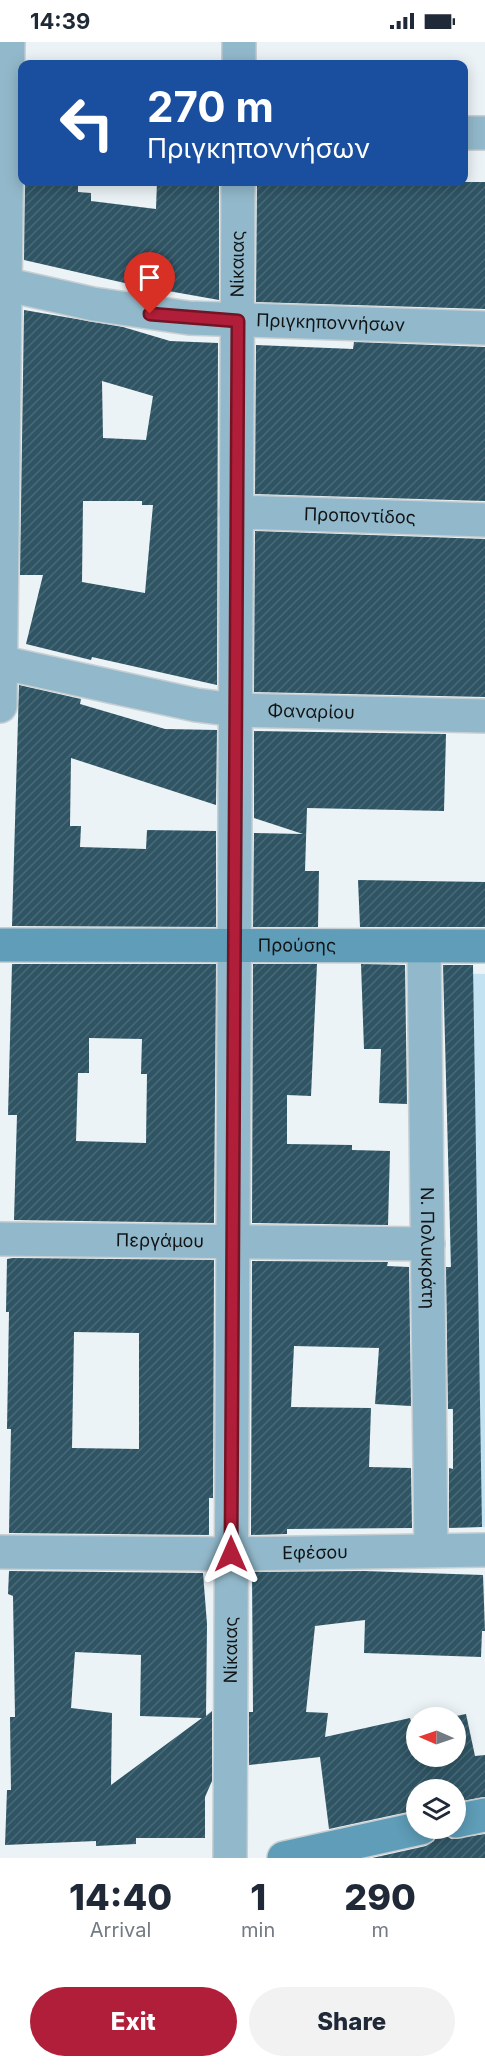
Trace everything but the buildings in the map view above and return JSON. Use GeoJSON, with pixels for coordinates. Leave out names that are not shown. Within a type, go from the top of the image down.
{"type":"FeatureCollection","features":[{"type":"Feature","properties":{"kind":"street"},"geometry":{"type":"LineString","coordinates":[[0,706],[3,283],[8,42]]}},
{"type":"Feature","properties":{"kind":"street"},"geometry":{"type":"LineString","coordinates":[[239,42],[239,60]]}},
{"type":"Feature","properties":{"kind":"street"},"geometry":{"type":"LineString","coordinates":[[468,133],[485,133]]}},
{"type":"Feature","properties":{"kind":"street","name":"Νίκαιας"},"geometry":{"type":"LineString","coordinates":[[230,1858],[238,186]]}},
{"type":"Feature","properties":{"kind":"street","name":"Πριγκηποννήσων"},"geometry":{"type":"LineString","coordinates":[[3,283],[134,311],[238,321],[485,328]]}},
{"type":"Feature","properties":{"kind":"street","name":"Προποντίδος"},"geometry":{"type":"LineString","coordinates":[[236,512],[485,520]]}},
{"type":"Feature","properties":{"kind":"street","name":"Φαναρίου"},"geometry":{"type":"LineString","coordinates":[[0,662],[196,705],[236,711],[485,716]]}},
{"type":"Feature","properties":{"kind":"street","name":"Προύσης"},"geometry":{"type":"LineString","coordinates":[[0,945],[485,946]]}},
{"type":"Feature","properties":{"kind":"street","name":"Ν. Πολυκράτη"},"geometry":{"type":"LineString","coordinates":[[424,946],[431,1550]]}},
{"type":"Feature","properties":{"kind":"street","name":"Περγάμου"},"geometry":{"type":"LineString","coordinates":[[0,1239],[428,1244]]}},
{"type":"Feature","properties":{"kind":"street","name":"Εφέσου"},"geometry":{"type":"LineString","coordinates":[[0,1552],[231,1554],[485,1550]]}},
{"type":"Feature","properties":{"kind":"street"},"geometry":{"type":"LineString","coordinates":[[466,1819],[485,1815]]}},
{"type":"Feature","properties":{"kind":"street"},"geometry":{"type":"LineString","coordinates":[[284,1858],[406,1831]]}},
{"type":"Feature","properties":{"kind":"shaded area"},"geometry":{"type":"Polygon","coordinates":[[[447,973],[485,974],[485,1527],[454,1528],[447,973]]]}},
{"type":"Feature","properties":{"kind":"route"},"geometry":{"type":"LineString","coordinates":[[150,314],[238,321],[231,1554]]}}]}
